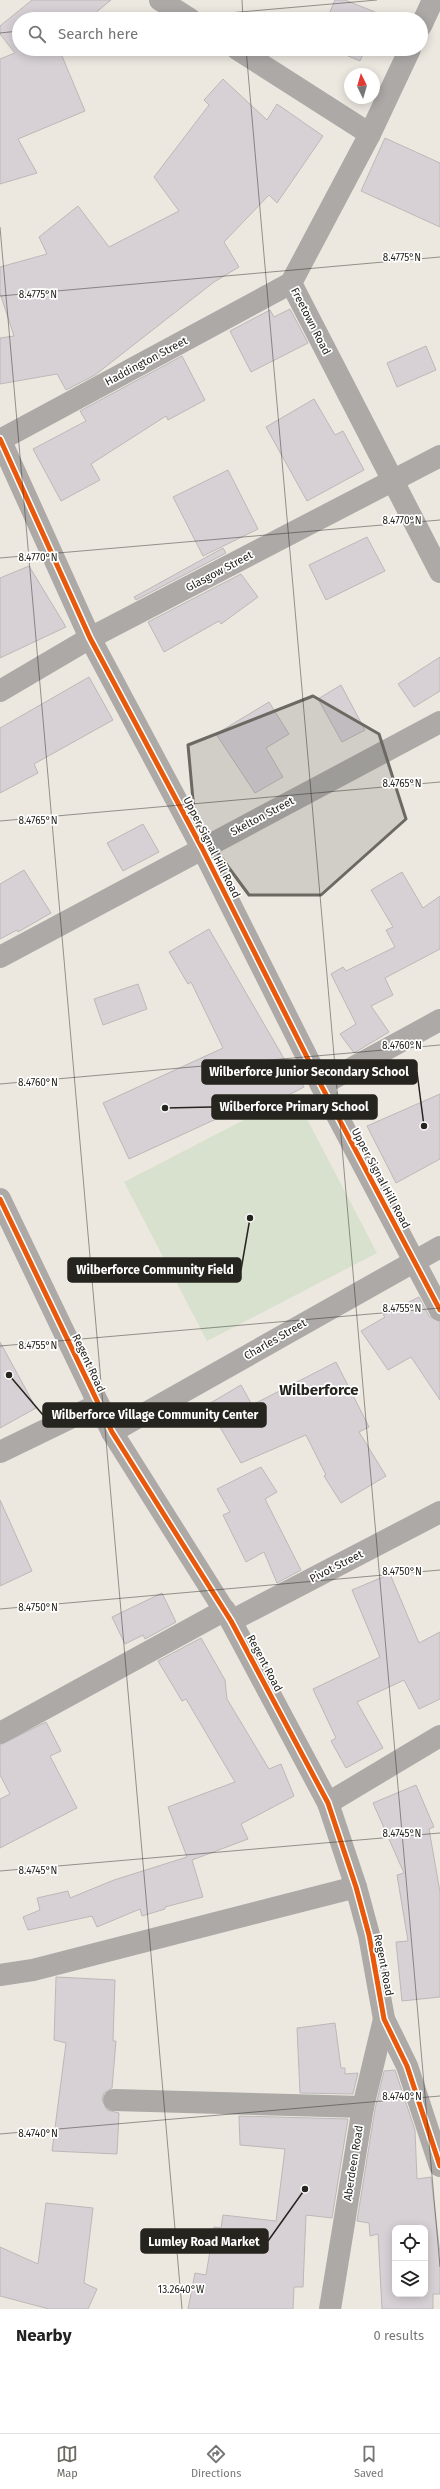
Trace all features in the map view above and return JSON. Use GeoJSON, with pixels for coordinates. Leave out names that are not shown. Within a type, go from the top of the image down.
{"type":"FeatureCollection","features":[{"type":"Feature","properties":{"kind":"street"},"geometry":{"type":"LineString","coordinates":[[160,0],[179,12]]}},
{"type":"Feature","properties":{"kind":"street"},"geometry":{"type":"LineString","coordinates":[[427,12],[433,0]]}},
{"type":"Feature","properties":{"kind":"street"},"geometry":{"type":"LineString","coordinates":[[248,56],[370,134]]}},
{"type":"Feature","properties":{"kind":"street","name":"Freetown Road"},"geometry":{"type":"LineString","coordinates":[[407,56],[370,134],[292,283],[440,572]]}},
{"type":"Feature","properties":{"kind":"street","name":"Haddington Street"},"geometry":{"type":"LineString","coordinates":[[0,440],[292,283]]}},
{"type":"Feature","properties":{"kind":"street","name":"Upper Signal Hill Road"},"geometry":{"type":"LineString","coordinates":[[0,440],[90,638],[202,848],[321,1085],[440,1310]]}},
{"type":"Feature","properties":{"kind":"street","name":"Glasgow Street"},"geometry":{"type":"LineString","coordinates":[[0,691],[90,638],[440,456]]}},
{"type":"Feature","properties":{"kind":"street","name":"Skelton Street"},"geometry":{"type":"LineString","coordinates":[[0,957],[440,722]]}},
{"type":"Feature","properties":{"kind":"street"},"geometry":{"type":"LineString","coordinates":[[321,1085],[440,1020]]}},
{"type":"Feature","properties":{"kind":"street","name":"Regent Road"},"geometry":{"type":"LineString","coordinates":[[0,1199],[97,1405],[112,1432],[228,1615],[328,1803],[356,1886],[369,1935],[384,2019],[407,2066],[440,2166]]}},
{"type":"Feature","properties":{"kind":"street","name":"Charles Street"},"geometry":{"type":"LineString","coordinates":[[112,1432],[414,1260],[440,1247]]}},
{"type":"Feature","properties":{"kind":"street"},"geometry":{"type":"LineString","coordinates":[[0,1452],[97,1405]]}},
{"type":"Feature","properties":{"kind":"street","name":"Pivot Street"},"geometry":{"type":"LineString","coordinates":[[0,1733],[228,1615],[440,1512]]}},
{"type":"Feature","properties":{"kind":"street"},"geometry":{"type":"LineString","coordinates":[[328,1803],[440,1736]]}},
{"type":"Feature","properties":{"kind":"street"},"geometry":{"type":"LineString","coordinates":[[0,1975],[33,1970],[356,1886]]}},
{"type":"Feature","properties":{"kind":"street","name":"Aberdeen Road"},"geometry":{"type":"LineString","coordinates":[[330,2309],[363,2107],[384,2019]]}},
{"type":"Feature","properties":{"kind":"street"},"geometry":{"type":"LineString","coordinates":[[114,2100],[363,2107]]}},
{"type":"Feature","properties":{"kind":"highlighted area"},"geometry":{"type":"Polygon","coordinates":[[[313,696],[379,734],[406,819],[321,895],[249,895],[195,822],[188,745],[313,696]]]}},
{"type":"Feature","properties":{"kind":"green space"},"geometry":{"type":"Polygon","coordinates":[[[294,1094],[377,1253],[207,1341],[124,1182],[294,1094]]]}},
{"type":"Feature","properties":{"kind":"building"},"geometry":{"type":"Polygon","coordinates":[[[32,0],[111,0],[96,12],[17,12],[32,0]]]}},
{"type":"Feature","properties":{"kind":"building"},"geometry":{"type":"Polygon","coordinates":[[[335,0],[345,0],[375,12],[330,12],[335,0]]]}},
{"type":"Feature","properties":{"kind":"building"},"geometry":{"type":"Polygon","coordinates":[[[12,16],[12,49],[0,34],[0,26],[12,16]]]}},
{"type":"Feature","properties":{"kind":"building"},"geometry":{"type":"Polygon","coordinates":[[[12,54],[12,56],[62,56],[85,111],[18,139],[37,173],[0,184],[0,59],[12,54]]]}},
{"type":"Feature","properties":{"kind":"building"},"geometry":{"type":"Polygon","coordinates":[[[348,56],[362,56],[360,61],[348,56]]]}},
{"type":"Feature","properties":{"kind":"building"},"geometry":{"type":"Polygon","coordinates":[[[223,79],[267,120],[277,104],[323,136],[277,203],[269,195],[224,242],[239,267],[214,282],[95,375],[66,390],[57,374],[0,384],[0,338],[14,336],[0,293],[0,267],[47,254],[39,237],[78,206],[109,247],[179,211],[154,177],[209,105],[204,100],[223,79]]]}},
{"type":"Feature","properties":{"kind":"building"},"geometry":{"type":"Polygon","coordinates":[[[385,138],[440,163],[440,227],[361,191],[385,138]]]}},
{"type":"Feature","properties":{"kind":"building"},"geometry":{"type":"Polygon","coordinates":[[[290,309],[308,343],[251,372],[230,331],[270,310],[274,317],[290,309]]]}},
{"type":"Feature","properties":{"kind":"building"},"geometry":{"type":"Polygon","coordinates":[[[426,346],[436,370],[397,387],[387,363],[426,346]]]}},
{"type":"Feature","properties":{"kind":"building"},"geometry":{"type":"Polygon","coordinates":[[[182,356],[205,400],[168,420],[166,416],[91,464],[100,480],[61,501],[33,449],[86,421],[80,411],[182,356]]]}},
{"type":"Feature","properties":{"kind":"building"},"geometry":{"type":"Polygon","coordinates":[[[314,399],[335,435],[343,431],[364,470],[307,501],[266,427],[314,399]]]}},
{"type":"Feature","properties":{"kind":"building"},"geometry":{"type":"Polygon","coordinates":[[[228,470],[258,529],[203,556],[173,497],[228,470]]]}},
{"type":"Feature","properties":{"kind":"building"},"geometry":{"type":"Polygon","coordinates":[[[367,537],[385,571],[326,600],[309,565],[367,537]]]}},
{"type":"Feature","properties":{"kind":"building"},"geometry":{"type":"Polygon","coordinates":[[[223,548],[226,553],[136,600],[134,597],[223,548]]]}},
{"type":"Feature","properties":{"kind":"building"},"geometry":{"type":"Polygon","coordinates":[[[29,566],[66,627],[0,658],[0,578],[29,566]]]}},
{"type":"Feature","properties":{"kind":"building"},"geometry":{"type":"Polygon","coordinates":[[[241,574],[258,597],[221,624],[219,621],[164,652],[148,622],[241,574]]]}},
{"type":"Feature","properties":{"kind":"building"},"geometry":{"type":"Polygon","coordinates":[[[440,657],[440,691],[414,707],[398,684],[440,657]]]}},
{"type":"Feature","properties":{"kind":"building"},"geometry":{"type":"Polygon","coordinates":[[[89,677],[113,720],[34,764],[38,773],[0,793],[0,728],[89,677]]]}},
{"type":"Feature","properties":{"kind":"building"},"geometry":{"type":"Polygon","coordinates":[[[341,685],[365,730],[342,742],[318,699],[341,685]]]}},
{"type":"Feature","properties":{"kind":"building"},"geometry":{"type":"Polygon","coordinates":[[[269,702],[289,734],[266,748],[283,777],[255,793],[216,734],[269,702]]]}},
{"type":"Feature","properties":{"kind":"building"},"geometry":{"type":"Polygon","coordinates":[[[143,824],[159,852],[123,871],[107,843],[143,824]]]}},
{"type":"Feature","properties":{"kind":"building"},"geometry":{"type":"Polygon","coordinates":[[[24,870],[51,913],[18,932],[17,930],[0,939],[0,884],[24,870]]]}},
{"type":"Feature","properties":{"kind":"building"},"geometry":{"type":"Polygon","coordinates":[[[402,872],[423,908],[440,896],[440,949],[385,978],[393,995],[371,1006],[389,1032],[354,1053],[340,1034],[356,1024],[331,974],[343,967],[346,971],[395,947],[386,930],[393,927],[371,890],[402,872]]]}},
{"type":"Feature","properties":{"kind":"building"},"geometry":{"type":"Polygon","coordinates":[[[209,929],[286,1062],[291,1061],[304,1087],[256,1112],[251,1103],[129,1159],[103,1103],[223,1048],[191,982],[188,984],[169,952],[209,929]]]}},
{"type":"Feature","properties":{"kind":"building"},"geometry":{"type":"Polygon","coordinates":[[[138,984],[147,1009],[103,1025],[94,999],[138,984]]]}},
{"type":"Feature","properties":{"kind":"building"},"geometry":{"type":"Polygon","coordinates":[[[440,1094],[440,1159],[396,1183],[367,1126],[440,1094]]]}},
{"type":"Feature","properties":{"kind":"building"},"geometry":{"type":"Polygon","coordinates":[[[419,1297],[429,1316],[440,1322],[440,1400],[411,1357],[388,1370],[361,1331],[385,1317],[383,1315],[419,1297]]]}},
{"type":"Feature","properties":{"kind":"building"},"geometry":{"type":"Polygon","coordinates":[[[0,1342],[36,1408],[0,1428],[0,1342]]]}},
{"type":"Feature","properties":{"kind":"building"},"geometry":{"type":"Polygon","coordinates":[[[336,1362],[369,1427],[359,1432],[386,1476],[341,1503],[324,1476],[326,1475],[306,1435],[241,1463],[207,1405],[241,1385],[252,1405],[336,1362]]]}},
{"type":"Feature","properties":{"kind":"building"},"geometry":{"type":"Polygon","coordinates":[[[261,1467],[277,1492],[265,1499],[301,1570],[277,1583],[264,1552],[246,1562],[223,1515],[230,1512],[217,1489],[261,1467]]]}},
{"type":"Feature","properties":{"kind":"building"},"geometry":{"type":"Polygon","coordinates":[[[0,1500],[32,1571],[0,1586],[0,1500]]]}},
{"type":"Feature","properties":{"kind":"building"},"geometry":{"type":"Polygon","coordinates":[[[390,1574],[419,1643],[440,1632],[440,1699],[419,1709],[404,1680],[357,1702],[383,1748],[346,1768],[331,1741],[336,1738],[313,1689],[380,1657],[352,1590],[390,1574]]]}},
{"type":"Feature","properties":{"kind":"building"},"geometry":{"type":"Polygon","coordinates":[[[162,1593],[176,1622],[145,1639],[143,1635],[125,1644],[112,1617],[162,1593]]]}},
{"type":"Feature","properties":{"kind":"building"},"geometry":{"type":"Polygon","coordinates":[[[201,1638],[225,1680],[227,1699],[269,1769],[281,1764],[294,1796],[241,1824],[248,1839],[192,1860],[203,1897],[165,1907],[165,1909],[142,1916],[140,1909],[97,1927],[92,1916],[28,1930],[23,1917],[40,1910],[37,1898],[68,1891],[70,1898],[114,1880],[187,1857],[168,1807],[235,1782],[186,1699],[182,1701],[158,1661],[201,1638]]]}},
{"type":"Feature","properties":{"kind":"building"},"geometry":{"type":"Polygon","coordinates":[[[46,1722],[61,1751],[50,1756],[77,1808],[0,1848],[0,1799],[10,1794],[0,1775],[0,1745],[46,1722]]]}},
{"type":"Feature","properties":{"kind":"building"},"geometry":{"type":"Polygon","coordinates":[[[416,1785],[434,1827],[429,1829],[440,1892],[440,1997],[402,2001],[396,1942],[408,1941],[397,1875],[404,1873],[373,1803],[416,1785]]]}},
{"type":"Feature","properties":{"kind":"building"},"geometry":{"type":"Polygon","coordinates":[[[56,1977],[115,1980],[113,2041],[116,2041],[112,2088],[104,2093],[102,2100],[107,2110],[119,2113],[117,2154],[52,2151],[66,2043],[54,2040],[56,1977]]]}},
{"type":"Feature","properties":{"kind":"building"},"geometry":{"type":"Polygon","coordinates":[[[335,2023],[341,2068],[345,2068],[345,2074],[358,2073],[353,2094],[300,2093],[297,2028],[335,2023]]]}},
{"type":"Feature","properties":{"kind":"building"},"geometry":{"type":"Polygon","coordinates":[[[395,2070],[415,2130],[417,2179],[431,2177],[440,2254],[440,2294],[433,2294],[433,2309],[382,2309],[378,2234],[370,2236],[369,2223],[357,2221],[375,2109],[384,2071],[395,2070]]]}},
{"type":"Feature","properties":{"kind":"building"},"geometry":{"type":"Polygon","coordinates":[[[239,2116],[348,2119],[332,2218],[306,2215],[303,2287],[294,2287],[293,2309],[188,2309],[195,2273],[206,2275],[214,2227],[221,2228],[223,2215],[276,2221],[285,2149],[240,2145],[239,2116]]]}},
{"type":"Feature","properties":{"kind":"building"},"geometry":{"type":"Polygon","coordinates":[[[46,2203],[93,2208],[84,2283],[97,2289],[88,2309],[49,2309],[0,2296],[0,2247],[38,2264],[46,2203]]]}},
{"type":"Feature","properties":{"kind":"cycle path"},"geometry":{"type":"LineString","coordinates":[[0,439],[90,638],[202,848],[321,1085],[440,1310]]}},
{"type":"Feature","properties":{"kind":"cycle path"},"geometry":{"type":"LineString","coordinates":[[0,1199],[112,1432],[231,1621],[328,1803],[356,1887],[369,1935],[384,2019],[407,2066],[440,2166]]}},
{"type":"Feature","properties":{"kind":"place","name":"Wilberforce Primary School"},"geometry":{"type":"Point","coordinates":[165,1108]}},
{"type":"Feature","properties":{"kind":"place","name":"Wilberforce Junior Secondary School"},"geometry":{"type":"Point","coordinates":[424,1126]}},
{"type":"Feature","properties":{"kind":"place","name":"Wilberforce Community Field"},"geometry":{"type":"Point","coordinates":[250,1218]}},
{"type":"Feature","properties":{"kind":"place","name":"Wilberforce Village Community Center"},"geometry":{"type":"Point","coordinates":[9,1375]}},
{"type":"Feature","properties":{"kind":"place","name":"Lumley Road Market"},"geometry":{"type":"Point","coordinates":[305,2189]}},
{"type":"Feature","properties":{"kind":"district","name":"Wilberforce"},"geometry":{"type":"Point","coordinates":[319,1390]}}]}
